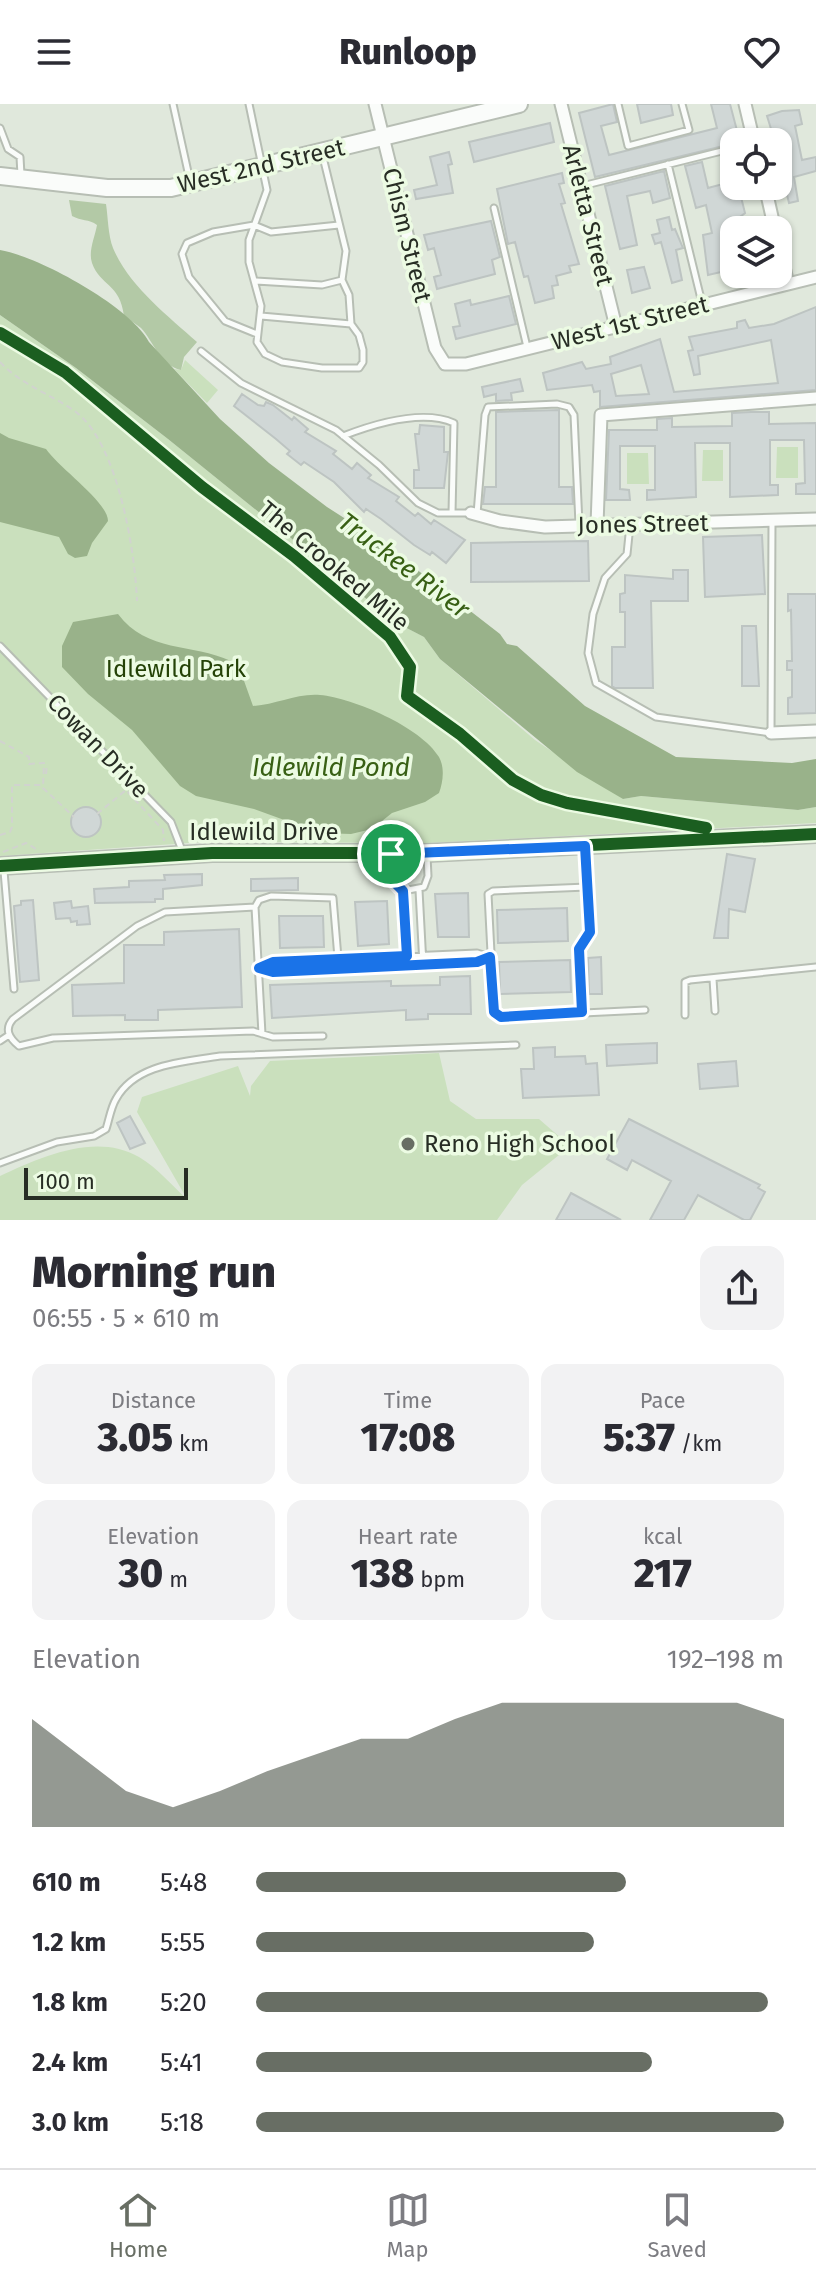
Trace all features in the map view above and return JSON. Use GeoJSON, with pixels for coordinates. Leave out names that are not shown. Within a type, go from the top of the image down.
{"type":"FeatureCollection","features":[{"type":"Feature","properties":{"kind":"street","name":"Chism Street"},"geometry":{"type":"LineString","coordinates":[[375,104],[435,348],[445,364]]}},
{"type":"Feature","properties":{"kind":"street","name":"West 2nd Street"},"geometry":{"type":"LineString","coordinates":[[0,176],[127,189],[191,185],[492,107],[519,104]]}},
{"type":"Feature","properties":{"kind":"street","name":"Arletta Street"},"geometry":{"type":"LineString","coordinates":[[561,104],[616,327]]}},
{"type":"Feature","properties":{"kind":"street"},"geometry":{"type":"LineString","coordinates":[[745,104],[751,128]]}},
{"type":"Feature","properties":{"kind":"street","name":"West 1st Street"},"geometry":{"type":"LineString","coordinates":[[792,283],[816,277]]}},
{"type":"Feature","properties":{"kind":"street","name":"West 1st Street"},"geometry":{"type":"LineString","coordinates":[[445,364],[458,366],[772,288]]}},
{"type":"Feature","properties":{"kind":"street"},"geometry":{"type":"LineString","coordinates":[[597,525],[599,418],[605,413],[816,398]]}},
{"type":"Feature","properties":{"kind":"street","name":"Jones Street"},"geometry":{"type":"LineString","coordinates":[[474,514],[523,525],[816,519]]}},
{"type":"Feature","properties":{"kind":"street"},"geometry":{"type":"LineString","coordinates":[[771,733],[816,731]]}},
{"type":"Feature","properties":{"kind":"street","name":"Idlewild Drive"},"geometry":{"type":"LineString","coordinates":[[1,861],[183,854],[427,853],[816,834]]}},
{"type":"Feature","properties":{"kind":"lane"},"geometry":{"type":"LineString","coordinates":[[173,104],[191,185]]}},
{"type":"Feature","properties":{"kind":"lane"},"geometry":{"type":"LineString","coordinates":[[249,104],[267,190],[249,240],[249,262],[256,281],[261,316],[257,342],[265,354],[282,362],[351,370],[359,368],[363,362],[359,335],[351,324],[349,295],[342,280],[346,251],[322,152]]}},
{"type":"Feature","properties":{"kind":"lane"},"geometry":{"type":"LineString","coordinates":[[618,104],[628,146],[689,130],[682,104]]}},
{"type":"Feature","properties":{"kind":"lane"},"geometry":{"type":"LineString","coordinates":[[0,128],[8,149],[20,157],[21,178]]}},
{"type":"Feature","properties":{"kind":"lane"},"geometry":{"type":"LineString","coordinates":[[581,186],[720,151]]}},
{"type":"Feature","properties":{"kind":"lane"},"geometry":{"type":"LineString","coordinates":[[668,164],[703,305]]}},
{"type":"Feature","properties":{"kind":"lane"},"geometry":{"type":"LineString","coordinates":[[494,208],[527,348]]}},
{"type":"Feature","properties":{"kind":"lane"},"geometry":{"type":"LineString","coordinates":[[257,334],[225,321],[189,277],[182,254],[187,243],[213,232],[254,225],[271,232],[339,225]]}},
{"type":"Feature","properties":{"kind":"lane"},"geometry":{"type":"LineString","coordinates":[[256,281],[322,285],[342,280]]}},
{"type":"Feature","properties":{"kind":"lane"},"geometry":{"type":"LineString","coordinates":[[261,316],[351,324]]}},
{"type":"Feature","properties":{"kind":"lane"},"geometry":{"type":"LineString","coordinates":[[201,351],[241,383],[343,436],[418,503],[438,513],[474,514],[488,407],[557,404],[569,407],[574,415],[579,525]]}},
{"type":"Feature","properties":{"kind":"lane"},"geometry":{"type":"LineString","coordinates":[[343,436],[385,422],[421,419],[454,423],[452,513]]}},
{"type":"Feature","properties":{"kind":"lane"},"geometry":{"type":"LineString","coordinates":[[630,524],[627,554],[605,578],[593,614],[588,653],[596,683],[656,717],[771,733],[772,521]]}},
{"type":"Feature","properties":{"kind":"lane","name":"Cowan Drive"},"geometry":{"type":"LineString","coordinates":[[0,646],[171,822],[183,854]]}},
{"type":"Feature","properties":{"kind":"lane"},"geometry":{"type":"LineString","coordinates":[[582,1012],[579,949],[590,932],[585,846]]}},
{"type":"Feature","properties":{"kind":"lane"},"geometry":{"type":"LineString","coordinates":[[403,891],[424,887],[428,876],[427,853]]}},
{"type":"Feature","properties":{"kind":"lane"},"geometry":{"type":"LineString","coordinates":[[391,854],[394,882],[403,891],[407,966]]}},
{"type":"Feature","properties":{"kind":"lane"},"geometry":{"type":"LineString","coordinates":[[1,861],[14,989]]}},
{"type":"Feature","properties":{"kind":"lane"},"geometry":{"type":"LineString","coordinates":[[587,887],[493,891],[488,894],[494,1012],[501,1017],[645,1010]]}},
{"type":"Feature","properties":{"kind":"lane"},"geometry":{"type":"LineString","coordinates":[[419,890],[423,965]]}},
{"type":"Feature","properties":{"kind":"lane"},"geometry":{"type":"LineString","coordinates":[[262,1034],[255,907],[259,900],[271,896],[333,898],[338,958]]}},
{"type":"Feature","properties":{"kind":"lane"},"geometry":{"type":"LineString","coordinates":[[255,907],[165,912],[137,926],[13,1019],[8,1024],[9,1035],[19,1046],[53,1038],[253,1031],[273,1037],[323,1036]]}},
{"type":"Feature","properties":{"kind":"lane"},"geometry":{"type":"LineString","coordinates":[[259,968],[273,962],[338,958],[477,953],[490,957]]}},
{"type":"Feature","properties":{"kind":"lane"},"geometry":{"type":"LineString","coordinates":[[259,968],[273,972],[407,966],[477,962],[490,957]]}},
{"type":"Feature","properties":{"kind":"lane"},"geometry":{"type":"LineString","coordinates":[[685,1015],[685,982],[816,967]]}},
{"type":"Feature","properties":{"kind":"lane"},"geometry":{"type":"LineString","coordinates":[[713,979],[715,1011]]}},
{"type":"Feature","properties":{"kind":"lane"},"geometry":{"type":"LineString","coordinates":[[0,1041],[9,1035]]}},
{"type":"Feature","properties":{"kind":"lane"},"geometry":{"type":"LineString","coordinates":[[0,1163],[57,1142],[94,1136],[106,1129],[116,1099],[130,1083],[145,1072],[173,1064],[220,1056],[516,1045]]}},
{"type":"Feature","properties":{"kind":"path"},"geometry":{"type":"LineString","coordinates":[[0,362],[15,378],[75,412],[94,432],[112,471],[126,528],[137,601]]}},
{"type":"Feature","properties":{"kind":"path"},"geometry":{"type":"LineString","coordinates":[[0,741],[29,757],[29,764],[44,763],[43,785],[74,817]]}},
{"type":"Feature","properties":{"kind":"path"},"geometry":{"type":"LineString","coordinates":[[43,774],[47,774],[47,764]]}},
{"type":"Feature","properties":{"kind":"path"},"geometry":{"type":"LineString","coordinates":[[0,835],[10,832],[12,827],[11,779]]}},
{"type":"Feature","properties":{"kind":"path"},"geometry":{"type":"LineString","coordinates":[[12,785],[43,785]]}},
{"type":"Feature","properties":{"kind":"path"},"geometry":{"type":"LineString","coordinates":[[97,814],[126,790],[163,830],[165,838],[160,844]]}},
{"type":"Feature","properties":{"kind":"path"},"geometry":{"type":"LineString","coordinates":[[1,861],[26,843],[39,852]]}},
{"type":"Feature","properties":{"kind":"green space","name":"Idlewild Park"},"geometry":{"type":"Polygon","coordinates":[[[0,315],[76,368],[168,439],[395,622],[424,637],[440,659],[535,740],[623,799],[641,796],[798,810],[816,807],[816,823],[428,843],[204,842],[0,856],[0,315]]]}},
{"type":"Feature","properties":{"kind":"green space"},"geometry":{"type":"Polygon","coordinates":[[[185,360],[218,390],[207,403],[174,369],[181,370],[185,360]]]}},
{"type":"Feature","properties":{"kind":"green space"},"geometry":{"type":"Polygon","coordinates":[[[777,447],[798,447],[798,478],[776,478],[777,447]]]}},
{"type":"Feature","properties":{"kind":"green space"},"geometry":{"type":"Polygon","coordinates":[[[703,450],[723,450],[723,481],[702,481],[703,450]]]}},
{"type":"Feature","properties":{"kind":"green space"},"geometry":{"type":"Polygon","coordinates":[[[627,453],[648,453],[649,484],[627,484],[627,453]]]}},
{"type":"Feature","properties":{"kind":"green space"},"geometry":{"type":"Polygon","coordinates":[[[439,1053],[450,1101],[476,1119],[539,1119],[570,1146],[522,1185],[497,1220],[0,1220],[0,1176],[51,1155],[87,1147],[122,1150],[139,1157],[187,1199],[137,1112],[142,1097],[238,1066],[250,1096],[251,1086],[270,1061],[439,1053]]]}},
{"type":"Feature","properties":{"kind":"shaded area"},"geometry":{"type":"Polygon","coordinates":[[[69,200],[106,204],[111,243],[120,262],[150,299],[197,342],[184,357],[181,370],[168,364],[141,328],[124,316],[118,297],[92,263],[91,249],[97,225],[72,216],[69,200]]]}},
{"type":"Feature","properties":{"kind":"water","name":"Truckee River"},"geometry":{"type":"Polygon","coordinates":[[[0,250],[37,262],[104,299],[139,328],[220,419],[269,463],[327,507],[380,541],[500,634],[507,644],[517,646],[585,706],[676,757],[792,763],[816,759],[816,807],[798,810],[641,796],[623,799],[577,772],[440,659],[424,637],[395,622],[168,439],[76,368],[0,315],[0,250]]]}},
{"type":"Feature","properties":{"kind":"water"},"geometry":{"type":"Polygon","coordinates":[[[0,433],[46,449],[100,504],[108,521],[92,543],[87,556],[75,558],[68,554],[59,537],[0,522],[0,433]]]}},
{"type":"Feature","properties":{"kind":"water","name":"Idlewild Pond"},"geometry":{"type":"Polygon","coordinates":[[[118,614],[142,635],[156,641],[231,661],[243,678],[253,706],[320,695],[367,708],[402,725],[430,746],[439,757],[443,775],[439,793],[425,802],[392,813],[372,829],[351,834],[320,833],[254,809],[196,796],[180,786],[132,730],[88,694],[62,667],[62,646],[73,622],[118,614]]]}},
{"type":"Feature","properties":{"kind":"building"},"geometry":{"type":"Polygon","coordinates":[[[613,104],[617,122],[601,126],[609,155],[717,128],[711,104],[730,104],[736,128],[720,128],[720,147],[595,177],[579,113],[613,104]]]}},
{"type":"Feature","properties":{"kind":"building"},"geometry":{"type":"Polygon","coordinates":[[[637,104],[671,104],[673,115],[641,123],[637,104]]]}},
{"type":"Feature","properties":{"kind":"building"},"geometry":{"type":"Polygon","coordinates":[[[799,110],[802,124],[795,126],[802,160],[816,157],[816,171],[794,177],[798,201],[789,203],[788,200],[792,200],[792,128],[771,128],[767,116],[799,110]]]}},
{"type":"Feature","properties":{"kind":"building"},"geometry":{"type":"Polygon","coordinates":[[[550,123],[554,142],[474,162],[469,142],[550,123]]]}},
{"type":"Feature","properties":{"kind":"building"},"geometry":{"type":"Polygon","coordinates":[[[449,152],[453,193],[416,199],[414,190],[437,185],[430,157],[449,152]]]}},
{"type":"Feature","properties":{"kind":"building"},"geometry":{"type":"Polygon","coordinates":[[[702,162],[708,188],[720,185],[720,200],[742,200],[745,213],[741,216],[720,216],[720,272],[708,275],[703,235],[712,233],[706,205],[696,208],[685,166],[702,162]]]}},
{"type":"Feature","properties":{"kind":"building"},"geometry":{"type":"Polygon","coordinates":[[[664,171],[670,198],[653,203],[650,191],[627,196],[637,245],[620,249],[605,186],[664,171]]]}},
{"type":"Feature","properties":{"kind":"building"},"geometry":{"type":"Polygon","coordinates":[[[562,173],[564,183],[559,184],[565,203],[561,204],[579,264],[569,266],[571,272],[556,276],[558,285],[552,286],[554,298],[535,303],[515,242],[508,244],[497,189],[562,173]]]}},
{"type":"Feature","properties":{"kind":"building"},"geometry":{"type":"Polygon","coordinates":[[[669,217],[672,230],[675,229],[683,248],[676,250],[682,280],[672,283],[661,242],[655,244],[652,235],[660,233],[657,220],[669,217]]]}},
{"type":"Feature","properties":{"kind":"building"},"geometry":{"type":"Polygon","coordinates":[[[491,221],[500,257],[492,260],[495,274],[437,289],[434,277],[441,275],[434,248],[428,250],[424,235],[491,221]]]}},
{"type":"Feature","properties":{"kind":"building"},"geometry":{"type":"Polygon","coordinates":[[[644,267],[650,288],[632,293],[627,270],[644,267]]]}},
{"type":"Feature","properties":{"kind":"building"},"geometry":{"type":"Polygon","coordinates":[[[509,296],[516,324],[456,339],[453,327],[460,326],[455,304],[470,300],[471,305],[509,296]]]}},
{"type":"Feature","properties":{"kind":"building"},"geometry":{"type":"Polygon","coordinates":[[[816,307],[816,390],[600,407],[600,391],[594,392],[592,385],[547,390],[543,373],[582,362],[586,369],[611,364],[610,357],[660,339],[674,392],[778,383],[771,340],[698,356],[700,374],[694,375],[688,351],[693,350],[689,337],[737,328],[737,322],[745,320],[749,328],[774,324],[816,307]],[[641,365],[611,374],[616,396],[649,394],[641,365]]]}},
{"type":"Feature","properties":{"kind":"building"},"geometry":{"type":"Polygon","coordinates":[[[520,379],[523,391],[511,393],[512,400],[496,401],[496,394],[484,397],[482,387],[520,379]]]}},
{"type":"Feature","properties":{"kind":"building"},"geometry":{"type":"Polygon","coordinates":[[[242,394],[258,405],[264,406],[266,402],[292,420],[294,417],[308,429],[305,432],[336,451],[333,454],[352,469],[357,463],[371,475],[368,478],[399,497],[396,501],[415,516],[418,513],[431,524],[434,520],[465,540],[446,563],[432,552],[430,555],[414,545],[366,509],[364,512],[334,482],[287,454],[290,451],[234,406],[242,394]]]}},
{"type":"Feature","properties":{"kind":"building"},"geometry":{"type":"Polygon","coordinates":[[[559,410],[559,487],[572,487],[573,504],[483,504],[485,487],[496,487],[496,412],[559,410]]]}},
{"type":"Feature","properties":{"kind":"building"},"geometry":{"type":"Polygon","coordinates":[[[769,412],[769,424],[816,423],[816,494],[796,494],[796,484],[805,483],[804,440],[770,440],[770,485],[778,485],[778,495],[730,497],[730,443],[695,443],[696,497],[647,500],[647,490],[655,490],[655,446],[620,446],[620,489],[629,490],[630,500],[606,500],[609,430],[657,430],[657,419],[672,418],[672,427],[732,426],[732,413],[769,412]]]}},
{"type":"Feature","properties":{"kind":"building"},"geometry":{"type":"Polygon","coordinates":[[[420,425],[444,427],[444,452],[448,452],[444,488],[414,488],[414,470],[419,470],[415,434],[419,434],[420,425]]]}},
{"type":"Feature","properties":{"kind":"building"},"geometry":{"type":"Polygon","coordinates":[[[762,535],[765,594],[705,597],[703,537],[762,535]]]}},
{"type":"Feature","properties":{"kind":"building"},"geometry":{"type":"Polygon","coordinates":[[[588,541],[589,581],[471,582],[471,543],[588,541]]]}},
{"type":"Feature","properties":{"kind":"building"},"geometry":{"type":"Polygon","coordinates":[[[673,570],[688,570],[688,601],[651,601],[653,688],[615,688],[612,686],[612,647],[625,647],[625,612],[620,612],[620,594],[625,593],[625,575],[673,579],[673,570]]]}},
{"type":"Feature","properties":{"kind":"building"},"geometry":{"type":"Polygon","coordinates":[[[788,594],[816,594],[816,713],[788,714],[788,698],[792,697],[792,670],[787,670],[787,661],[792,661],[788,594]]]}},
{"type":"Feature","properties":{"kind":"building"},"geometry":{"type":"Polygon","coordinates":[[[742,626],[756,626],[759,686],[742,686],[742,626]]]}},
{"type":"Feature","properties":{"kind":"building"},"geometry":{"type":"Polygon","coordinates":[[[86,807],[96,812],[101,822],[96,832],[86,837],[76,832],[71,822],[76,812],[86,807]]]}},
{"type":"Feature","properties":{"kind":"building"},"geometry":{"type":"Polygon","coordinates":[[[727,854],[755,859],[745,912],[729,909],[728,938],[714,938],[727,854]]]}},
{"type":"Feature","properties":{"kind":"building"},"geometry":{"type":"Polygon","coordinates":[[[202,874],[202,885],[163,889],[163,899],[155,899],[155,902],[95,903],[94,889],[129,887],[129,881],[165,880],[164,875],[202,874]]]}},
{"type":"Feature","properties":{"kind":"building"},"geometry":{"type":"Polygon","coordinates":[[[298,878],[298,890],[251,891],[251,879],[298,878]]]}},
{"type":"Feature","properties":{"kind":"building"},"geometry":{"type":"Polygon","coordinates":[[[468,893],[469,937],[438,937],[435,894],[468,893]]]}},
{"type":"Feature","properties":{"kind":"building"},"geometry":{"type":"Polygon","coordinates":[[[33,900],[39,980],[20,982],[14,906],[21,905],[21,901],[33,900]]]}},
{"type":"Feature","properties":{"kind":"building"},"geometry":{"type":"Polygon","coordinates":[[[71,901],[72,908],[88,906],[90,924],[77,925],[77,921],[71,922],[70,918],[56,919],[54,903],[71,901]]]}},
{"type":"Feature","properties":{"kind":"building"},"geometry":{"type":"Polygon","coordinates":[[[387,901],[389,944],[358,946],[355,902],[387,901]]]}},
{"type":"Feature","properties":{"kind":"building"},"geometry":{"type":"Polygon","coordinates":[[[567,908],[568,941],[498,943],[497,910],[567,908]]]}},
{"type":"Feature","properties":{"kind":"building"},"geometry":{"type":"Polygon","coordinates":[[[279,916],[323,916],[324,947],[280,948],[279,916]]]}},
{"type":"Feature","properties":{"kind":"building"},"geometry":{"type":"Polygon","coordinates":[[[239,929],[242,1007],[158,1010],[158,1020],[125,1020],[125,1015],[73,1016],[72,985],[124,983],[124,945],[164,945],[164,932],[239,929]]]}},
{"type":"Feature","properties":{"kind":"building"},"geometry":{"type":"Polygon","coordinates":[[[601,957],[602,994],[589,994],[588,958],[601,957]]]}},
{"type":"Feature","properties":{"kind":"building"},"geometry":{"type":"Polygon","coordinates":[[[570,960],[571,992],[500,994],[499,962],[570,960]]]}},
{"type":"Feature","properties":{"kind":"building"},"geometry":{"type":"Polygon","coordinates":[[[470,976],[471,1014],[428,1014],[428,1019],[406,1020],[406,1010],[272,1018],[270,985],[391,981],[391,986],[440,985],[440,977],[470,976]]]}},
{"type":"Feature","properties":{"kind":"building"},"geometry":{"type":"Polygon","coordinates":[[[657,1043],[657,1063],[607,1066],[606,1045],[657,1043]]]}},
{"type":"Feature","properties":{"kind":"building"},"geometry":{"type":"Polygon","coordinates":[[[555,1047],[555,1057],[585,1056],[586,1064],[597,1063],[599,1095],[523,1098],[521,1069],[534,1069],[533,1048],[555,1047]]]}},
{"type":"Feature","properties":{"kind":"building"},"geometry":{"type":"Polygon","coordinates":[[[736,1061],[738,1086],[700,1089],[698,1064],[736,1061]]]}},
{"type":"Feature","properties":{"kind":"building"},"geometry":{"type":"Polygon","coordinates":[[[130,1116],[145,1143],[130,1149],[117,1123],[130,1116]]]}},
{"type":"Feature","properties":{"kind":"building"},"geometry":{"type":"Polygon","coordinates":[[[629,1119],[760,1185],[758,1188],[765,1192],[750,1220],[744,1220],[698,1195],[684,1220],[650,1220],[671,1181],[632,1160],[627,1170],[607,1159],[629,1119]]]}},
{"type":"Feature","properties":{"kind":"building"},"geometry":{"type":"Polygon","coordinates":[[[571,1193],[621,1220],[556,1220],[571,1193]]]}},
{"type":"Feature","properties":{"kind":"cycle path","name":"The Crooked Mile"},"geometry":{"type":"LineString","coordinates":[[0,333],[65,372],[202,487],[294,556],[390,637],[410,667],[407,696],[460,734],[513,780],[541,795],[567,803],[706,828]]}},
{"type":"Feature","properties":{"kind":"cycle path"},"geometry":{"type":"LineString","coordinates":[[0,866],[212,853],[427,853],[816,834]]}},
{"type":"Feature","properties":{"kind":"place","name":"Reno High School"},"geometry":{"type":"Point","coordinates":[408,1144]}},
{"type":"Feature","properties":{"kind":"route"},"geometry":{"type":"LineString","coordinates":[[585,846],[590,932],[580,942],[579,949],[582,1012],[501,1017],[494,1012],[490,957],[477,962],[273,972],[259,968],[273,962],[407,956],[403,891],[394,882],[391,854],[585,846]]}}]}
